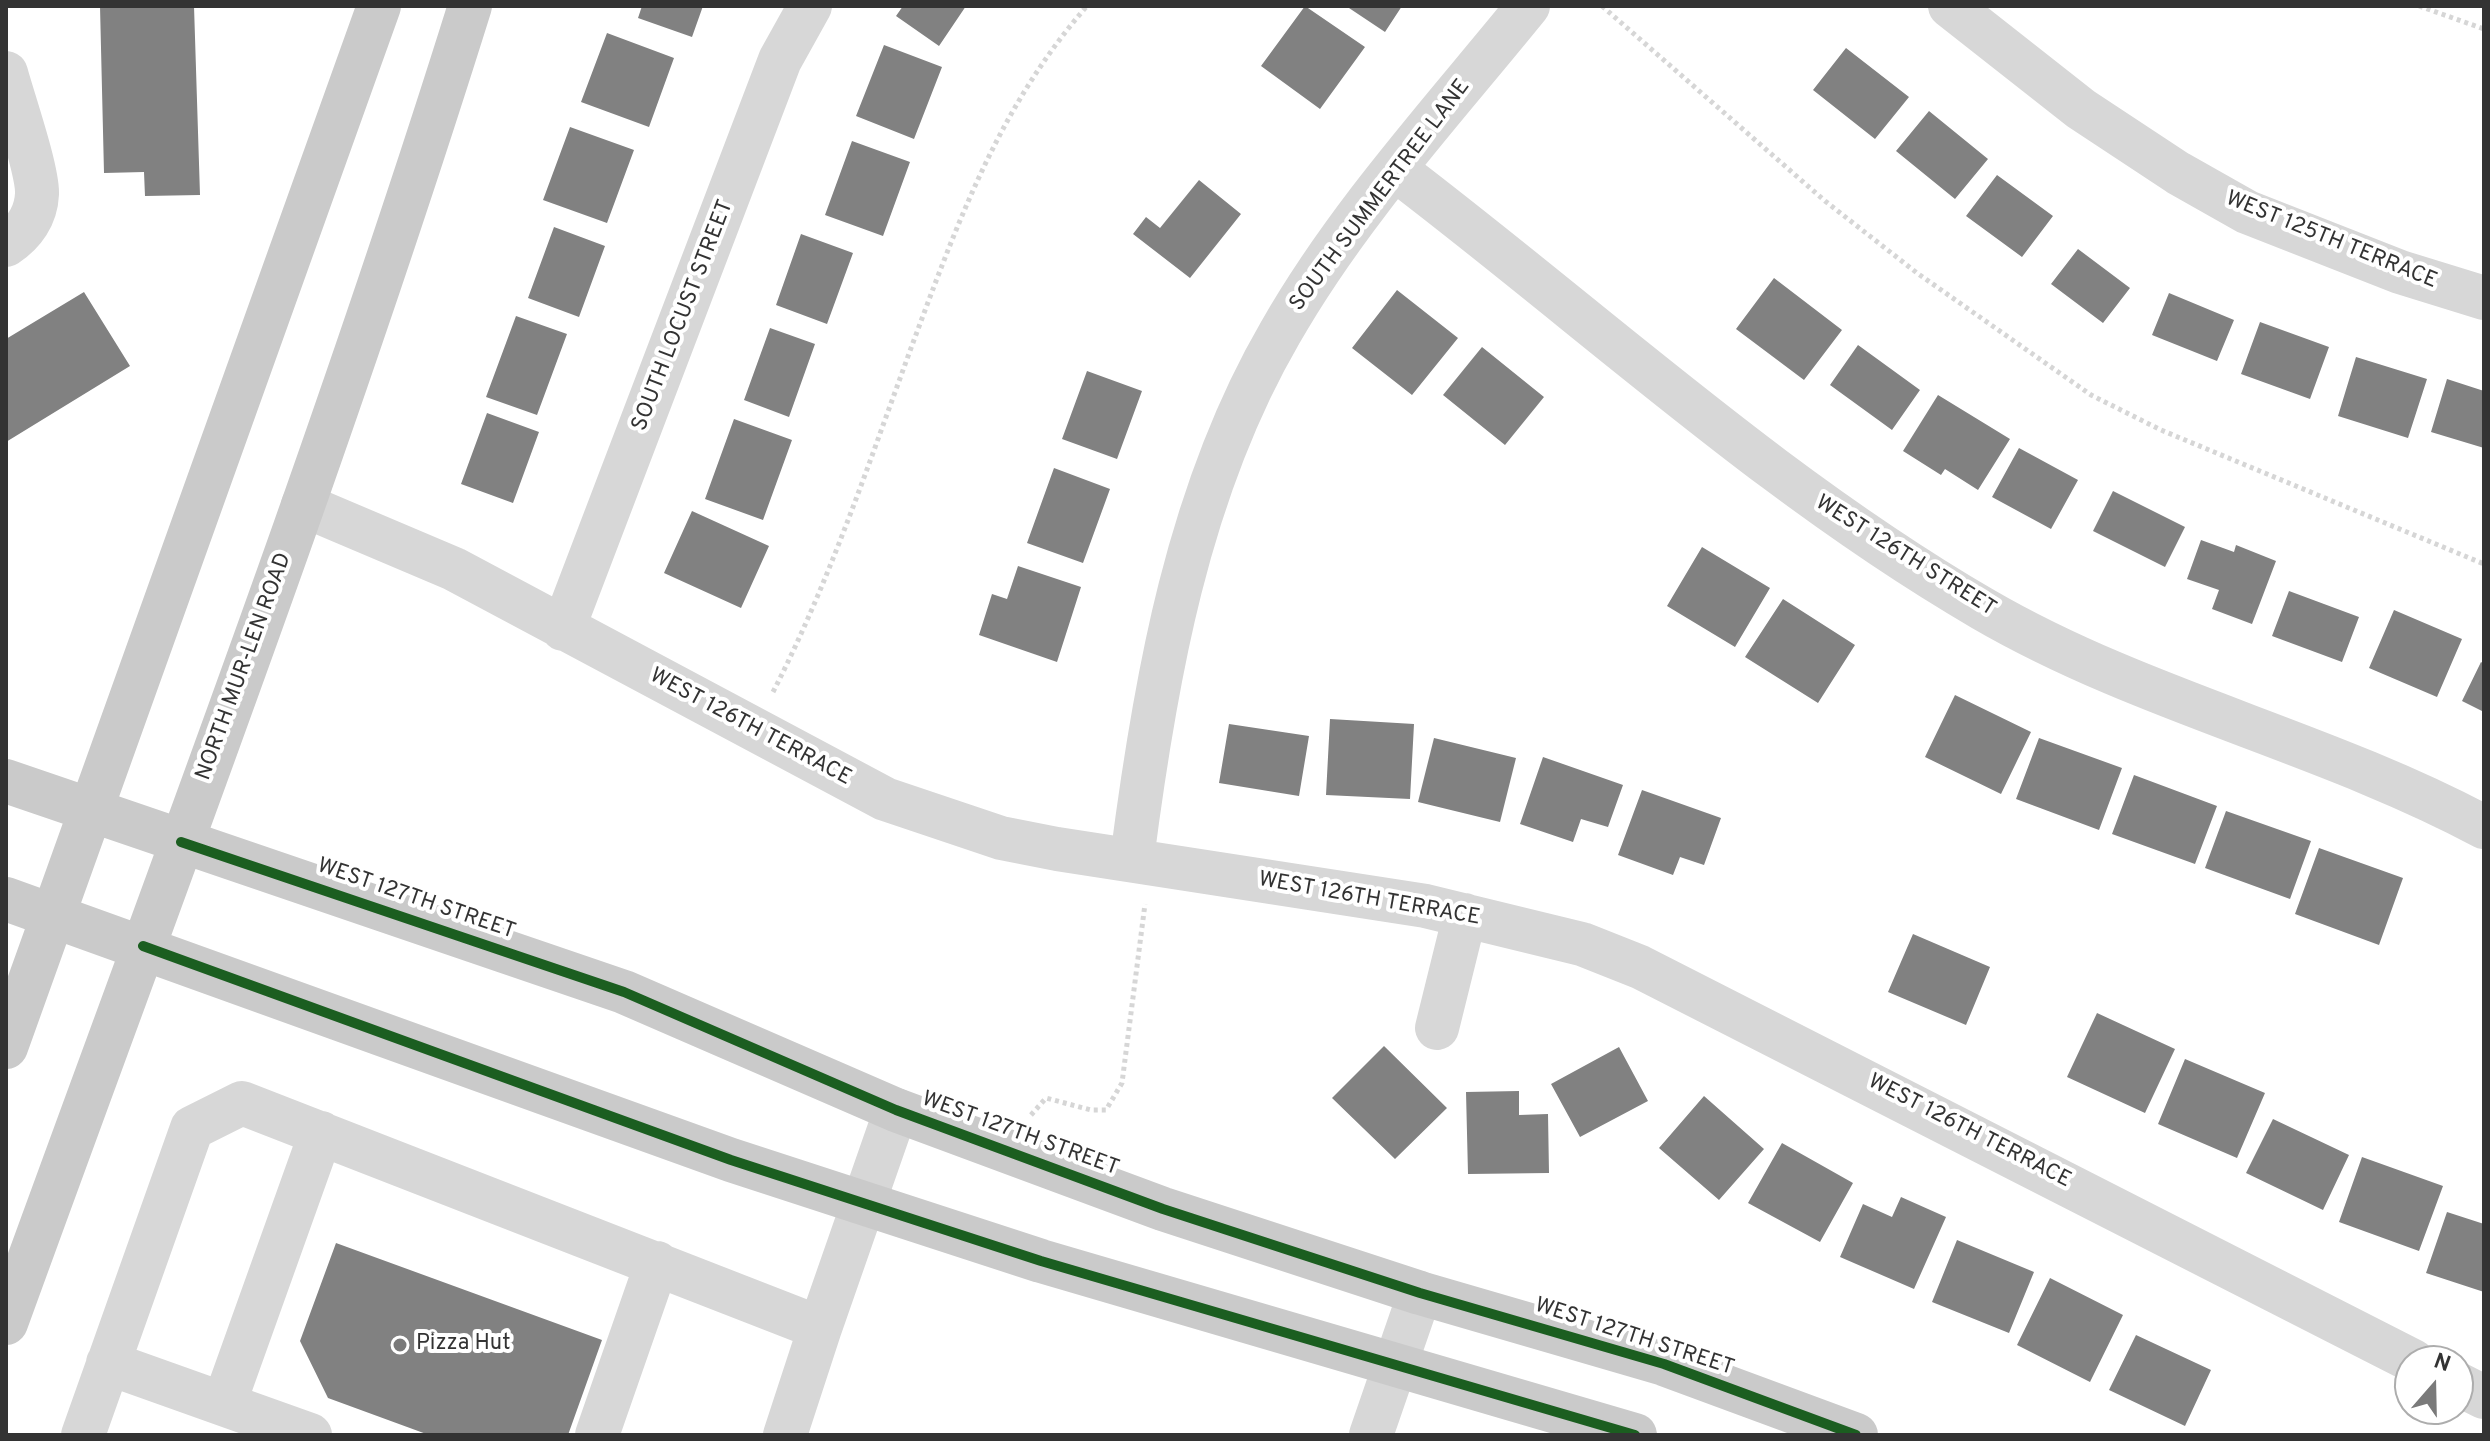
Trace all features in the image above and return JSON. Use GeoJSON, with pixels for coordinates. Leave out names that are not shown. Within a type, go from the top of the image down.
{"type":"FeatureCollection","features":[{"type":"Feature","properties":{"kind":"main road"},"geometry":{"type":"LineString","coordinates":[[6,1047],[379,6]]}},
{"type":"Feature","properties":{"kind":"main road","name":"NORTH MUR-LEN ROAD"},"geometry":{"type":"LineString","coordinates":[[6,1323],[303,505],[408,205],[470,6]]}},
{"type":"Feature","properties":{"kind":"main road","name":"WEST 127TH STREET"},"geometry":{"type":"LineString","coordinates":[[6,781],[624,992],[896,1110],[1163,1209],[1420,1293],[1664,1364],[1856,1435]]}},
{"type":"Feature","properties":{"kind":"main road"},"geometry":{"type":"LineString","coordinates":[[6,899],[716,1154],[864,1203],[1041,1261],[1635,1435]]}},
{"type":"Feature","properties":{"kind":"street","name":"SOUTH LOCUST STREET"},"geometry":{"type":"LineString","coordinates":[[563,629],[780,60],[810,6]]}},
{"type":"Feature","properties":{"kind":"street","name":"SOUTH SUMMERTREE LANE"},"geometry":{"type":"LineString","coordinates":[[1132,859],[1182,579],[1218,463],[1250,390],[1280,332],[1316,275],[1528,6]]}},
{"type":"Feature","properties":{"kind":"street","name":"WEST 125TH TERRACE"},"geometry":{"type":"LineString","coordinates":[[1950,6],[2081,109],[2178,173],[2247,212],[2400,272],[2484,298]]}},
{"type":"Feature","properties":{"kind":"street"},"geometry":{"type":"LineString","coordinates":[[6,73],[38,192],[32,217],[20,236],[6,245]]}},
{"type":"Feature","properties":{"kind":"street","name":"WEST 126TH STREET"},"geometry":{"type":"LineString","coordinates":[[1396,170],[1736,442],[1841,520],[1984,609],[2083,659],[2181,702],[2329,757],[2484,827]]}},
{"type":"Feature","properties":{"kind":"street","name":"WEST 126TH TERRACE"},"geometry":{"type":"LineString","coordinates":[[303,505],[454,569],[885,799],[1001,838],[1426,906],[1582,944],[1694,991],[2394,1351]]}},
{"type":"Feature","properties":{"kind":"street"},"geometry":{"type":"LineString","coordinates":[[1437,1028],[1465,915]]}},
{"type":"Feature","properties":{"kind":"street"},"geometry":{"type":"LineString","coordinates":[[83,1435],[192,1128],[242,1103],[820,1328]]}},
{"type":"Feature","properties":{"kind":"street"},"geometry":{"type":"LineString","coordinates":[[785,1435],[896,1110]]}},
{"type":"Feature","properties":{"kind":"street"},"geometry":{"type":"LineString","coordinates":[[224,1404],[321,1133]]}},
{"type":"Feature","properties":{"kind":"street"},"geometry":{"type":"LineString","coordinates":[[597,1435],[657,1263]]}},
{"type":"Feature","properties":{"kind":"street"},"geometry":{"type":"LineString","coordinates":[[1371,1435],[1420,1293]]}},
{"type":"Feature","properties":{"kind":"street"},"geometry":{"type":"LineString","coordinates":[[108,1363],[310,1435]]}},
{"type":"Feature","properties":{"kind":"path"},"geometry":{"type":"LineString","coordinates":[[770,698],[813,614],[951,240],[988,156],[1027,84],[1052,46],[1087,6]]}},
{"type":"Feature","properties":{"kind":"path"},"geometry":{"type":"LineString","coordinates":[[1602,6],[1825,201],[1917,273],[2091,395],[2161,430],[2484,564]]}},
{"type":"Feature","properties":{"kind":"path"},"geometry":{"type":"LineString","coordinates":[[2419,6],[2484,29]]}},
{"type":"Feature","properties":{"kind":"path"},"geometry":{"type":"LineString","coordinates":[[1026,1123],[1036,1105],[1046,1098],[1091,1110],[1106,1110],[1122,1083],[1148,884],[1132,859]]}},
{"type":"Feature","properties":{"kind":"building"},"geometry":{"type":"Polygon","coordinates":[[[100,6],[194,6],[200,195],[145,196],[144,172],[104,173],[100,6]]]}},
{"type":"Feature","properties":{"kind":"building"},"geometry":{"type":"Polygon","coordinates":[[[642,6],[703,6],[692,37],[638,18],[642,6]]]}},
{"type":"Feature","properties":{"kind":"building"},"geometry":{"type":"Polygon","coordinates":[[[903,6],[966,6],[939,46],[896,16],[903,6]]]}},
{"type":"Feature","properties":{"kind":"building"},"geometry":{"type":"Polygon","coordinates":[[[1305,6],[1365,47],[1320,109],[1261,66],[1305,6]]]}},
{"type":"Feature","properties":{"kind":"building"},"geometry":{"type":"Polygon","coordinates":[[[1346,6],[1402,6],[1385,32],[1346,6]]]}},
{"type":"Feature","properties":{"kind":"building"},"geometry":{"type":"Polygon","coordinates":[[[607,33],[674,58],[649,127],[581,102],[607,33]]]}},
{"type":"Feature","properties":{"kind":"building"},"geometry":{"type":"Polygon","coordinates":[[[884,45],[942,67],[914,139],[856,116],[884,45]]]}},
{"type":"Feature","properties":{"kind":"building"},"geometry":{"type":"Polygon","coordinates":[[[1846,48],[1909,97],[1875,139],[1813,90],[1846,48]]]}},
{"type":"Feature","properties":{"kind":"building"},"geometry":{"type":"Polygon","coordinates":[[[1929,111],[1988,159],[1955,199],[1896,151],[1929,111]]]}},
{"type":"Feature","properties":{"kind":"building"},"geometry":{"type":"Polygon","coordinates":[[[570,127],[634,150],[607,223],[543,200],[570,127]]]}},
{"type":"Feature","properties":{"kind":"building"},"geometry":{"type":"Polygon","coordinates":[[[852,141],[910,162],[883,236],[825,215],[852,141]]]}},
{"type":"Feature","properties":{"kind":"building"},"geometry":{"type":"Polygon","coordinates":[[[1997,175],[2053,216],[2022,257],[1966,216],[1997,175]]]}},
{"type":"Feature","properties":{"kind":"building"},"geometry":{"type":"Polygon","coordinates":[[[1199,180],[1241,214],[1190,278],[1133,234],[1146,217],[1160,228],[1199,180]]]}},
{"type":"Feature","properties":{"kind":"building"},"geometry":{"type":"Polygon","coordinates":[[[554,227],[605,246],[579,317],[528,298],[554,227]]]}},
{"type":"Feature","properties":{"kind":"building"},"geometry":{"type":"Polygon","coordinates":[[[801,234],[853,253],[827,324],[776,305],[801,234]]]}},
{"type":"Feature","properties":{"kind":"building"},"geometry":{"type":"Polygon","coordinates":[[[2078,249],[2130,288],[2103,323],[2051,284],[2078,249]]]}},
{"type":"Feature","properties":{"kind":"building"},"geometry":{"type":"Polygon","coordinates":[[[1774,278],[1842,330],[1804,380],[1736,329],[1774,278]]]}},
{"type":"Feature","properties":{"kind":"building"},"geometry":{"type":"Polygon","coordinates":[[[1397,290],[1458,338],[1412,395],[1352,348],[1397,290]]]}},
{"type":"Feature","properties":{"kind":"building"},"geometry":{"type":"Polygon","coordinates":[[[84,292],[130,366],[6,442],[6,339],[84,292]]]}},
{"type":"Feature","properties":{"kind":"building"},"geometry":{"type":"Polygon","coordinates":[[[2169,293],[2234,320],[2217,361],[2152,335],[2169,293]]]}},
{"type":"Feature","properties":{"kind":"building"},"geometry":{"type":"Polygon","coordinates":[[[516,316],[567,334],[537,415],[486,397],[516,316]]]}},
{"type":"Feature","properties":{"kind":"building"},"geometry":{"type":"Polygon","coordinates":[[[2260,322],[2329,347],[2310,399],[2241,374],[2260,322]]]}},
{"type":"Feature","properties":{"kind":"building"},"geometry":{"type":"Polygon","coordinates":[[[770,328],[815,344],[789,417],[744,400],[770,328]]]}},
{"type":"Feature","properties":{"kind":"building"},"geometry":{"type":"Polygon","coordinates":[[[1858,345],[1920,390],[1892,430],[1830,385],[1858,345]]]}},
{"type":"Feature","properties":{"kind":"building"},"geometry":{"type":"Polygon","coordinates":[[[1482,347],[1544,397],[1505,445],[1443,395],[1482,347]]]}},
{"type":"Feature","properties":{"kind":"building"},"geometry":{"type":"Polygon","coordinates":[[[2356,357],[2427,379],[2408,438],[2338,416],[2356,357]]]}},
{"type":"Feature","properties":{"kind":"building"},"geometry":{"type":"Polygon","coordinates":[[[1087,371],[1142,391],[1117,459],[1062,439],[1087,371]]]}},
{"type":"Feature","properties":{"kind":"building"},"geometry":{"type":"Polygon","coordinates":[[[2447,379],[2484,391],[2484,448],[2431,432],[2447,379]]]}},
{"type":"Feature","properties":{"kind":"building"},"geometry":{"type":"Polygon","coordinates":[[[1938,395],[2010,439],[1978,490],[1945,469],[1941,475],[1903,451],[1938,395]]]}},
{"type":"Feature","properties":{"kind":"building"},"geometry":{"type":"Polygon","coordinates":[[[487,413],[539,432],[513,503],[461,484],[487,413]]]}},
{"type":"Feature","properties":{"kind":"building"},"geometry":{"type":"Polygon","coordinates":[[[734,419],[792,440],[763,520],[705,499],[734,419]]]}},
{"type":"Feature","properties":{"kind":"building"},"geometry":{"type":"Polygon","coordinates":[[[2019,448],[2078,480],[2051,529],[1992,497],[2019,448]]]}},
{"type":"Feature","properties":{"kind":"building"},"geometry":{"type":"Polygon","coordinates":[[[1054,468],[1110,489],[1083,563],[1027,543],[1054,468]]]}},
{"type":"Feature","properties":{"kind":"building"},"geometry":{"type":"Polygon","coordinates":[[[2113,491],[2185,527],[2165,567],[2093,531],[2113,491]]]}},
{"type":"Feature","properties":{"kind":"building"},"geometry":{"type":"Polygon","coordinates":[[[692,511],[769,546],[741,608],[664,573],[692,511]]]}},
{"type":"Feature","properties":{"kind":"building"},"geometry":{"type":"Polygon","coordinates":[[[2201,540],[2234,552],[2236,545],[2276,561],[2252,624],[2212,609],[2219,590],[2187,579],[2201,540]]]}},
{"type":"Feature","properties":{"kind":"building"},"geometry":{"type":"Polygon","coordinates":[[[1702,547],[1770,588],[1735,647],[1667,606],[1702,547]]]}},
{"type":"Feature","properties":{"kind":"building"},"geometry":{"type":"Polygon","coordinates":[[[1018,566],[1081,587],[1057,662],[979,635],[992,594],[1007,599],[1018,566]]]}},
{"type":"Feature","properties":{"kind":"building"},"geometry":{"type":"Polygon","coordinates":[[[2289,591],[2359,617],[2342,662],[2272,636],[2289,591]]]}},
{"type":"Feature","properties":{"kind":"building"},"geometry":{"type":"Polygon","coordinates":[[[1783,599],[1855,645],[1818,703],[1745,657],[1783,599]]]}},
{"type":"Feature","properties":{"kind":"building"},"geometry":{"type":"Polygon","coordinates":[[[2394,610],[2462,639],[2437,697],[2369,668],[2394,610]]]}},
{"type":"Feature","properties":{"kind":"building"},"geometry":{"type":"Polygon","coordinates":[[[2481,662],[2484,664],[2484,712],[2462,701],[2481,662]]]}},
{"type":"Feature","properties":{"kind":"building"},"geometry":{"type":"Polygon","coordinates":[[[1955,695],[2031,732],[2001,794],[1925,757],[1955,695]]]}},
{"type":"Feature","properties":{"kind":"building"},"geometry":{"type":"Polygon","coordinates":[[[1330,719],[1414,724],[1410,799],[1326,795],[1330,719]]]}},
{"type":"Feature","properties":{"kind":"building"},"geometry":{"type":"Polygon","coordinates":[[[1229,724],[1309,736],[1299,796],[1219,783],[1229,724]]]}},
{"type":"Feature","properties":{"kind":"building"},"geometry":{"type":"Polygon","coordinates":[[[1434,738],[1516,758],[1500,822],[1418,802],[1434,738]]]}},
{"type":"Feature","properties":{"kind":"building"},"geometry":{"type":"Polygon","coordinates":[[[2039,738],[2122,768],[2099,830],[2016,799],[2039,738]]]}},
{"type":"Feature","properties":{"kind":"building"},"geometry":{"type":"Polygon","coordinates":[[[1543,757],[1623,785],[1608,827],[1581,819],[1573,842],[1520,824],[1543,757]]]}},
{"type":"Feature","properties":{"kind":"building"},"geometry":{"type":"Polygon","coordinates":[[[2134,775],[2217,806],[2195,864],[2112,834],[2134,775]]]}},
{"type":"Feature","properties":{"kind":"building"},"geometry":{"type":"Polygon","coordinates":[[[1642,790],[1721,818],[1704,865],[1680,857],[1673,875],[1618,855],[1642,790]]]}},
{"type":"Feature","properties":{"kind":"building"},"geometry":{"type":"Polygon","coordinates":[[[2226,811],[2311,841],[2290,899],[2205,868],[2226,811]]]}},
{"type":"Feature","properties":{"kind":"building"},"geometry":{"type":"Polygon","coordinates":[[[2319,848],[2403,878],[2379,945],[2295,914],[2319,848]]]}},
{"type":"Feature","properties":{"kind":"building"},"geometry":{"type":"Polygon","coordinates":[[[1913,934],[1990,967],[1966,1025],[1888,992],[1913,934]]]}},
{"type":"Feature","properties":{"kind":"building"},"geometry":{"type":"Polygon","coordinates":[[[2097,1013],[2175,1049],[2145,1113],[2067,1077],[2097,1013]]]}},
{"type":"Feature","properties":{"kind":"building"},"geometry":{"type":"Polygon","coordinates":[[[1384,1046],[1447,1108],[1395,1159],[1332,1098],[1384,1046]]]}},
{"type":"Feature","properties":{"kind":"building"},"geometry":{"type":"Polygon","coordinates":[[[1619,1047],[1648,1101],[1580,1137],[1551,1084],[1619,1047]]]}},
{"type":"Feature","properties":{"kind":"building"},"geometry":{"type":"Polygon","coordinates":[[[2185,1059],[2265,1093],[2237,1158],[2158,1124],[2185,1059]]]}},
{"type":"Feature","properties":{"kind":"building"},"geometry":{"type":"Polygon","coordinates":[[[1519,1091],[1519,1115],[1548,1114],[1549,1173],[1468,1174],[1466,1092],[1519,1091]]]}},
{"type":"Feature","properties":{"kind":"building"},"geometry":{"type":"Polygon","coordinates":[[[1704,1096],[1764,1149],[1719,1200],[1659,1148],[1704,1096]]]}},
{"type":"Feature","properties":{"kind":"building"},"geometry":{"type":"Polygon","coordinates":[[[2273,1119],[2349,1155],[2323,1210],[2246,1173],[2273,1119]]]}},
{"type":"Feature","properties":{"kind":"building"},"geometry":{"type":"Polygon","coordinates":[[[1782,1143],[1853,1183],[1820,1242],[1748,1203],[1782,1143]]]}},
{"type":"Feature","properties":{"kind":"building"},"geometry":{"type":"Polygon","coordinates":[[[2362,1157],[2443,1186],[2419,1251],[2339,1222],[2362,1157]]]}},
{"type":"Feature","properties":{"kind":"building"},"geometry":{"type":"Polygon","coordinates":[[[1901,1197],[1946,1217],[1914,1289],[1840,1257],[1863,1204],[1892,1217],[1901,1197]]]}},
{"type":"Feature","properties":{"kind":"building"},"geometry":{"type":"Polygon","coordinates":[[[2447,1212],[2484,1224],[2484,1292],[2426,1273],[2447,1212]]]}},
{"type":"Feature","properties":{"kind":"building"},"geometry":{"type":"Polygon","coordinates":[[[1957,1240],[2034,1272],[2009,1333],[1932,1302],[1957,1240]]]}},
{"type":"Feature","properties":{"kind":"building"},"geometry":{"type":"Polygon","coordinates":[[[336,1243],[602,1340],[568,1435],[429,1435],[328,1398],[300,1341],[336,1243]]]}},
{"type":"Feature","properties":{"kind":"building"},"geometry":{"type":"Polygon","coordinates":[[[2050,1278],[2123,1315],[2090,1382],[2017,1345],[2050,1278]]]}},
{"type":"Feature","properties":{"kind":"building"},"geometry":{"type":"Polygon","coordinates":[[[2136,1335],[2211,1370],[2185,1426],[2109,1390],[2136,1335]]]}},
{"type":"Feature","properties":{"kind":"cycle path"},"geometry":{"type":"LineString","coordinates":[[181,842],[624,992],[896,1110],[1163,1209],[1420,1293],[1664,1364],[1856,1435]]}},
{"type":"Feature","properties":{"kind":"cycle path"},"geometry":{"type":"LineString","coordinates":[[143,946],[731,1160],[1041,1261],[1635,1435]]}},
{"type":"Feature","properties":{"kind":"place","name":"Pizza Hut"},"geometry":{"type":"Point","coordinates":[400,1345]}}]}
